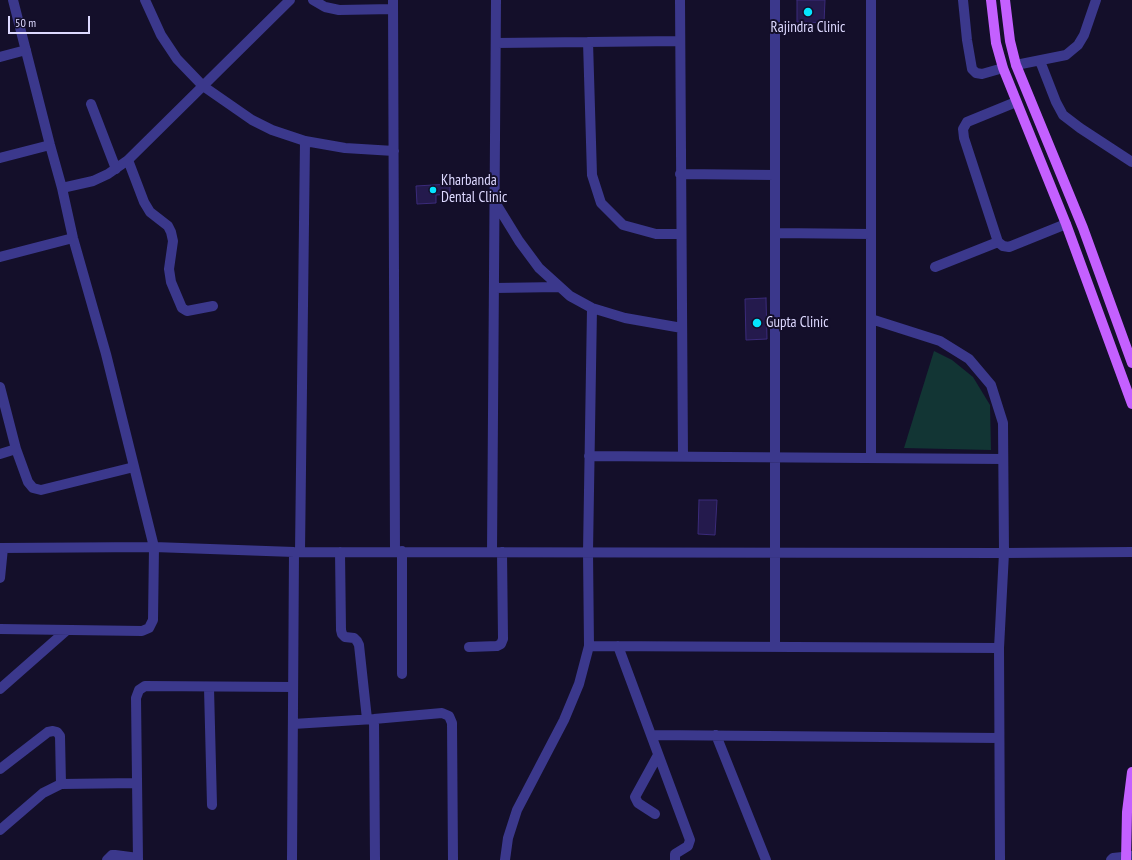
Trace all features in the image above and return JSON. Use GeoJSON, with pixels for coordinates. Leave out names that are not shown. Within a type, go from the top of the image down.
{"type":"FeatureCollection","features":[{"type":"Feature","properties":{"kind":"main road"},"geometry":{"type":"LineString","coordinates":[[991,0],[996,43],[1003,68],[1068,228],[1132,404]]}},
{"type":"Feature","properties":{"kind":"main road"},"geometry":{"type":"LineString","coordinates":[[1005,0],[1010,41],[1016,65],[1083,228],[1132,363]]}},
{"type":"Feature","properties":{"kind":"main road"},"geometry":{"type":"LineString","coordinates":[[1068,228],[1083,228]]}},
{"type":"Feature","properties":{"kind":"main road"},"geometry":{"type":"LineString","coordinates":[[1128,857],[1127,812],[1132,772]]}},
{"type":"Feature","properties":{"kind":"street"},"geometry":{"type":"LineString","coordinates":[[0,629],[142,630],[149,628],[153,620],[154,547],[106,354],[73,238],[62,188],[13,0]]}},
{"type":"Feature","properties":{"kind":"street"},"geometry":{"type":"LineString","coordinates":[[145,0],[161,35],[177,59],[203,86],[252,120],[272,130],[305,141],[345,148],[394,151]]}},
{"type":"Feature","properties":{"kind":"street"},"geometry":{"type":"LineString","coordinates":[[62,188],[93,181],[116,169],[128,160],[290,0]]}},
{"type":"Feature","properties":{"kind":"street"},"geometry":{"type":"LineString","coordinates":[[313,0],[325,6],[339,10],[393,5],[398,551],[402,674]]}},
{"type":"Feature","properties":{"kind":"street"},"geometry":{"type":"LineString","coordinates":[[469,647],[497,646],[501,644],[503,639],[497,552],[495,288],[496,0]]}},
{"type":"Feature","properties":{"kind":"street"},"geometry":{"type":"LineString","coordinates":[[680,0],[683,456]]}},
{"type":"Feature","properties":{"kind":"street"},"geometry":{"type":"LineString","coordinates":[[775,647],[776,0]]}},
{"type":"Feature","properties":{"kind":"street"},"geometry":{"type":"LineString","coordinates":[[871,0],[871,458]]}},
{"type":"Feature","properties":{"kind":"street"},"geometry":{"type":"LineString","coordinates":[[963,0],[967,40],[972,68],[976,73],[982,74],[1003,68]]}},
{"type":"Feature","properties":{"kind":"street"},"geometry":{"type":"LineString","coordinates":[[1016,65],[1066,55],[1078,45],[1084,35],[1096,0]]}},
{"type":"Feature","properties":{"kind":"street"},"geometry":{"type":"LineString","coordinates":[[496,44],[680,40]]}},
{"type":"Feature","properties":{"kind":"street"},"geometry":{"type":"LineString","coordinates":[[588,42],[592,175],[600,203],[623,225],[656,234],[681,234]]}},
{"type":"Feature","properties":{"kind":"street"},"geometry":{"type":"LineString","coordinates":[[0,57],[26,50]]}},
{"type":"Feature","properties":{"kind":"street"},"geometry":{"type":"LineString","coordinates":[[1040,61],[1056,102],[1063,115],[1132,162]]}},
{"type":"Feature","properties":{"kind":"street"},"geometry":{"type":"LineString","coordinates":[[1016,102],[967,122],[963,129],[964,138],[998,242],[1006,247],[1009,247],[1068,228]]}},
{"type":"Feature","properties":{"kind":"street"},"geometry":{"type":"LineString","coordinates":[[91,104],[116,169]]}},
{"type":"Feature","properties":{"kind":"street"},"geometry":{"type":"LineString","coordinates":[[292,860],[293,687],[305,141]]}},
{"type":"Feature","properties":{"kind":"street"},"geometry":{"type":"LineString","coordinates":[[0,158],[50,145]]}},
{"type":"Feature","properties":{"kind":"street"},"geometry":{"type":"LineString","coordinates":[[128,160],[144,202],[150,212],[168,226],[171,232],[173,241],[169,269],[171,282],[182,308],[187,311],[213,306]]}},
{"type":"Feature","properties":{"kind":"street"},"geometry":{"type":"LineString","coordinates":[[680,174],[775,175]]}},
{"type":"Feature","properties":{"kind":"street"},"geometry":{"type":"LineString","coordinates":[[495,202],[519,242],[538,268],[570,296],[592,308],[625,318],[682,328]]}},
{"type":"Feature","properties":{"kind":"street"},"geometry":{"type":"LineString","coordinates":[[775,233],[871,234]]}},
{"type":"Feature","properties":{"kind":"street"},"geometry":{"type":"LineString","coordinates":[[0,257],[73,238]]}},
{"type":"Feature","properties":{"kind":"street"},"geometry":{"type":"LineString","coordinates":[[935,266],[998,242]]}},
{"type":"Feature","properties":{"kind":"street"},"geometry":{"type":"LineString","coordinates":[[495,288],[559,287]]}},
{"type":"Feature","properties":{"kind":"street"},"geometry":{"type":"LineString","coordinates":[[505,860],[508,838],[517,810],[564,720],[579,684],[589,646],[588,552],[592,308]]}},
{"type":"Feature","properties":{"kind":"street"},"geometry":{"type":"LineString","coordinates":[[871,319],[940,341],[969,359],[991,385],[1003,423],[1004,553],[999,648],[1000,860]]}},
{"type":"Feature","properties":{"kind":"street"},"geometry":{"type":"LineString","coordinates":[[0,387],[16,449],[28,482],[33,488],[41,490],[134,467]]}},
{"type":"Feature","properties":{"kind":"street"},"geometry":{"type":"LineString","coordinates":[[0,454],[16,449]]}},
{"type":"Feature","properties":{"kind":"street"},"geometry":{"type":"LineString","coordinates":[[590,456],[1003,459]]}},
{"type":"Feature","properties":{"kind":"street"},"geometry":{"type":"LineString","coordinates":[[0,572],[2,548],[154,547],[297,552],[1132,552]]}},
{"type":"Feature","properties":{"kind":"street"},"geometry":{"type":"LineString","coordinates":[[340,552],[341,630],[345,637],[354,638],[357,641],[371,719],[375,860]]}},
{"type":"Feature","properties":{"kind":"street"},"geometry":{"type":"LineString","coordinates":[[0,689],[67,630]]}},
{"type":"Feature","properties":{"kind":"street"},"geometry":{"type":"LineString","coordinates":[[589,646],[999,648]]}},
{"type":"Feature","properties":{"kind":"street"},"geometry":{"type":"LineString","coordinates":[[618,646],[690,840],[688,846],[675,854],[675,860]]}},
{"type":"Feature","properties":{"kind":"street"},"geometry":{"type":"LineString","coordinates":[[107,860],[112,855],[138,859],[136,698],[139,690],[145,686],[209,688],[293,687]]}},
{"type":"Feature","properties":{"kind":"street"},"geometry":{"type":"LineString","coordinates":[[209,688],[212,805]]}},
{"type":"Feature","properties":{"kind":"street"},"geometry":{"type":"LineString","coordinates":[[293,724],[442,713],[449,716],[452,723],[453,860]]}},
{"type":"Feature","properties":{"kind":"street"},"geometry":{"type":"LineString","coordinates":[[0,769],[48,732],[53,731],[57,732],[60,736],[61,784]]}},
{"type":"Feature","properties":{"kind":"street"},"geometry":{"type":"LineString","coordinates":[[651,735],[999,738]]}},
{"type":"Feature","properties":{"kind":"street"},"geometry":{"type":"LineString","coordinates":[[716,735],[766,860]]}},
{"type":"Feature","properties":{"kind":"street"},"geometry":{"type":"LineString","coordinates":[[655,814],[638,803],[636,797],[658,755]]}},
{"type":"Feature","properties":{"kind":"street"},"geometry":{"type":"LineString","coordinates":[[0,830],[42,793],[61,784],[138,783]]}},
{"type":"Feature","properties":{"kind":"street"},"geometry":{"type":"LineString","coordinates":[[1111,860],[1113,858],[1128,857]]}},
{"type":"Feature","properties":{"kind":"green space"},"geometry":{"type":"Polygon","coordinates":[[[934,351],[952,360],[973,377],[990,405],[991,450],[904,448],[934,351]]]}},
{"type":"Feature","properties":{"kind":"building"},"geometry":{"type":"Polygon","coordinates":[[[797,0],[825,0],[824,23],[797,22],[797,0]]]}},
{"type":"Feature","properties":{"kind":"building","name":"Kharbanda Dental Clinic"},"geometry":{"type":"Polygon","coordinates":[[[450,184],[450,194],[436,195],[436,203],[417,204],[416,186],[450,184]]]}},
{"type":"Feature","properties":{"kind":"building"},"geometry":{"type":"Polygon","coordinates":[[[766,298],[767,339],[746,340],[745,299],[766,298]]]}},
{"type":"Feature","properties":{"kind":"building"},"geometry":{"type":"Polygon","coordinates":[[[699,500],[717,500],[715,535],[698,534],[699,500]]]}},
{"type":"Feature","properties":{"kind":"place","name":"Rajindra Clinic"},"geometry":{"type":"Point","coordinates":[808,12]}},
{"type":"Feature","properties":{"kind":"place","name":"Kharbanda Dental Clinic"},"geometry":{"type":"Point","coordinates":[433,190]}},
{"type":"Feature","properties":{"kind":"place","name":"Gupta Clinic"},"geometry":{"type":"Point","coordinates":[757,323]}}]}
